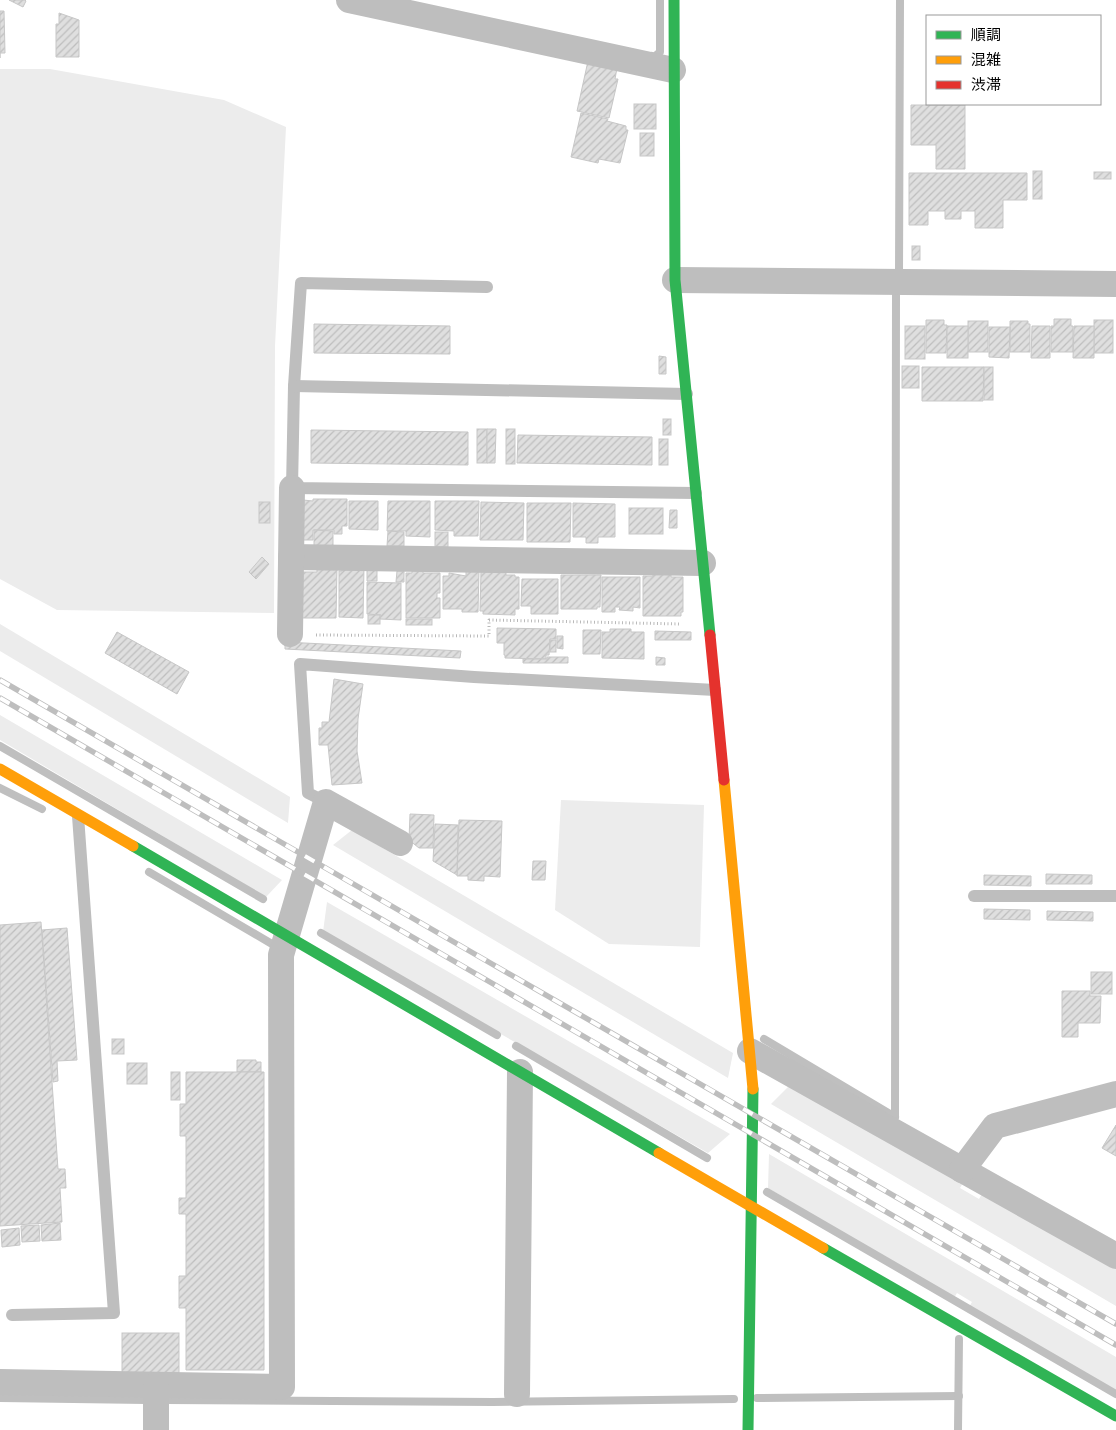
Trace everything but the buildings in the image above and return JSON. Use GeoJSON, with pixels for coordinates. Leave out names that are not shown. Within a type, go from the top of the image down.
{"type":"FeatureCollection","features":[{"type":"Feature","properties":{"kind":"street"},"geometry":{"type":"LineString","coordinates":[[349,0],[673,70]]}},
{"type":"Feature","properties":{"kind":"street"},"geometry":{"type":"LineString","coordinates":[[674,0],[675,280],[753,1083],[748,1430]]}},
{"type":"Feature","properties":{"kind":"street"},"geometry":{"type":"LineString","coordinates":[[675,280],[1116,284]]}},
{"type":"Feature","properties":{"kind":"street"},"geometry":{"type":"LineString","coordinates":[[290,634],[292,488]]}},
{"type":"Feature","properties":{"kind":"street"},"geometry":{"type":"LineString","coordinates":[[291,556],[703,564]]}},
{"type":"Feature","properties":{"kind":"street"},"geometry":{"type":"LineString","coordinates":[[0,769],[1116,1416]]}},
{"type":"Feature","properties":{"kind":"street"},"geometry":{"type":"LineString","coordinates":[[0,1382],[282,1387],[281,954],[326,802],[400,843]]}},
{"type":"Feature","properties":{"kind":"street"},"geometry":{"type":"LineString","coordinates":[[750,1051],[1116,1256]]}},
{"type":"Feature","properties":{"kind":"street"},"geometry":{"type":"LineString","coordinates":[[517,1394],[520,1072]]}},
{"type":"Feature","properties":{"kind":"street"},"geometry":{"type":"LineString","coordinates":[[962,1170],[995,1126],[1116,1094]]}},
{"type":"Feature","properties":{"kind":"street"},"geometry":{"type":"LineString","coordinates":[[156,1385],[156,1430]]}},
{"type":"Feature","properties":{"kind":"lane"},"geometry":{"type":"LineString","coordinates":[[487,287],[301,283],[294,386],[292,488],[696,493]]}},
{"type":"Feature","properties":{"kind":"lane"},"geometry":{"type":"LineString","coordinates":[[294,386],[687,394]]}},
{"type":"Feature","properties":{"kind":"lane"},"geometry":{"type":"LineString","coordinates":[[326,802],[308,793],[300,664],[474,677],[715,690]]}},
{"type":"Feature","properties":{"kind":"lane"},"geometry":{"type":"LineString","coordinates":[[12,1315],[114,1313],[78,814]]}},
{"type":"Feature","properties":{"kind":"lane"},"geometry":{"type":"LineString","coordinates":[[974,896],[1116,896]]}},
{"type":"Feature","properties":{"kind":"path"},"geometry":{"type":"LineString","coordinates":[[290,634],[489,636],[489,620],[709,625]]}},
{"type":"Feature","properties":{"kind":"shaded area"},"geometry":{"type":"Polygon","coordinates":[[[0,69],[50,69],[224,100],[286,127],[275,346],[274,613],[57,610],[0,579],[0,69]]]}},
{"type":"Feature","properties":{"kind":"shaded area"},"geometry":{"type":"Polygon","coordinates":[[[0,624],[290,797],[288,823],[0,651],[0,624]]]}},
{"type":"Feature","properties":{"kind":"shaded area"},"geometry":{"type":"Polygon","coordinates":[[[0,715],[282,880],[266,897],[0,740],[0,715]]]}},
{"type":"Feature","properties":{"kind":"shaded area"},"geometry":{"type":"Polygon","coordinates":[[[561,800],[704,805],[700,947],[609,944],[555,910],[561,800]]]}},
{"type":"Feature","properties":{"kind":"shaded area"},"geometry":{"type":"Polygon","coordinates":[[[352,830],[733,1053],[728,1078],[333,845],[352,830]]]}},
{"type":"Feature","properties":{"kind":"shaded area"},"geometry":{"type":"Polygon","coordinates":[[[327,902],[730,1134],[708,1153],[323,932],[327,902]]]}},
{"type":"Feature","properties":{"kind":"shaded area"},"geometry":{"type":"Polygon","coordinates":[[[793,1082],[964,1181],[960,1188],[979,1199],[983,1192],[1116,1268],[1116,1306],[771,1104],[793,1082]]]}},
{"type":"Feature","properties":{"kind":"shaded area"},"geometry":{"type":"Polygon","coordinates":[[[769,1154],[1116,1357],[1116,1392],[969,1307],[972,1302],[957,1293],[954,1298],[768,1188],[769,1154]]]}},
{"type":"Feature","properties":{"kind":"waterway"},"geometry":{"type":"LineString","coordinates":[[652,56],[654,57],[660,52],[660,0]]}},
{"type":"Feature","properties":{"kind":"waterway"},"geometry":{"type":"LineString","coordinates":[[899,274],[900,0]]}},
{"type":"Feature","properties":{"kind":"waterway"},"geometry":{"type":"LineString","coordinates":[[895,1117],[896,293]]}},
{"type":"Feature","properties":{"kind":"waterway"},"geometry":{"type":"LineString","coordinates":[[0,746],[263,899]]}},
{"type":"Feature","properties":{"kind":"waterway"},"geometry":{"type":"LineString","coordinates":[[0,788],[42,809]]}},
{"type":"Feature","properties":{"kind":"waterway"},"geometry":{"type":"LineString","coordinates":[[149,872],[272,944]]}},
{"type":"Feature","properties":{"kind":"waterway"},"geometry":{"type":"LineString","coordinates":[[321,933],[497,1035]]}},
{"type":"Feature","properties":{"kind":"waterway"},"geometry":{"type":"LineString","coordinates":[[764,1039],[895,1117]]}},
{"type":"Feature","properties":{"kind":"waterway"},"geometry":{"type":"LineString","coordinates":[[516,1046],[707,1158]]}},
{"type":"Feature","properties":{"kind":"waterway"},"geometry":{"type":"LineString","coordinates":[[767,1192],[1116,1394]]}},
{"type":"Feature","properties":{"kind":"waterway"},"geometry":{"type":"LineString","coordinates":[[958,1430],[959,1339]]}},
{"type":"Feature","properties":{"kind":"waterway"},"geometry":{"type":"LineString","coordinates":[[757,1398],[959,1396]]}},
{"type":"Feature","properties":{"kind":"waterway"},"geometry":{"type":"LineString","coordinates":[[0,1398],[146,1400]]}},
{"type":"Feature","properties":{"kind":"waterway"},"geometry":{"type":"LineString","coordinates":[[166,1400],[493,1402],[734,1399]]}},
{"type":"Feature","properties":{"kind":"railway"},"geometry":{"type":"LineString","coordinates":[[0,680],[1116,1324]]}},
{"type":"Feature","properties":{"kind":"railway"},"geometry":{"type":"LineString","coordinates":[[0,698],[1116,1345]]}},
{"type":"Feature","properties":{"kind":"traffic: fast"},"geometry":{"type":"LineString","coordinates":[[674,0],[675,280],[710,635]]}},
{"type":"Feature","properties":{"kind":"traffic: fast"},"geometry":{"type":"LineString","coordinates":[[133,846],[659,1153]]}},
{"type":"Feature","properties":{"kind":"traffic: fast"},"geometry":{"type":"LineString","coordinates":[[748,1430],[753,1089]]}},
{"type":"Feature","properties":{"kind":"traffic: fast"},"geometry":{"type":"LineString","coordinates":[[823,1248],[1116,1416]]}},
{"type":"Feature","properties":{"kind":"traffic: slow"},"geometry":{"type":"LineString","coordinates":[[0,769],[133,846]]}},
{"type":"Feature","properties":{"kind":"traffic: slow"},"geometry":{"type":"LineString","coordinates":[[724,780],[753,1089]]}},
{"type":"Feature","properties":{"kind":"traffic: slow"},"geometry":{"type":"LineString","coordinates":[[659,1153],[823,1248]]}},
{"type":"Feature","properties":{"kind":"traffic: jam"},"geometry":{"type":"LineString","coordinates":[[710,635],[724,780]]}}]}
